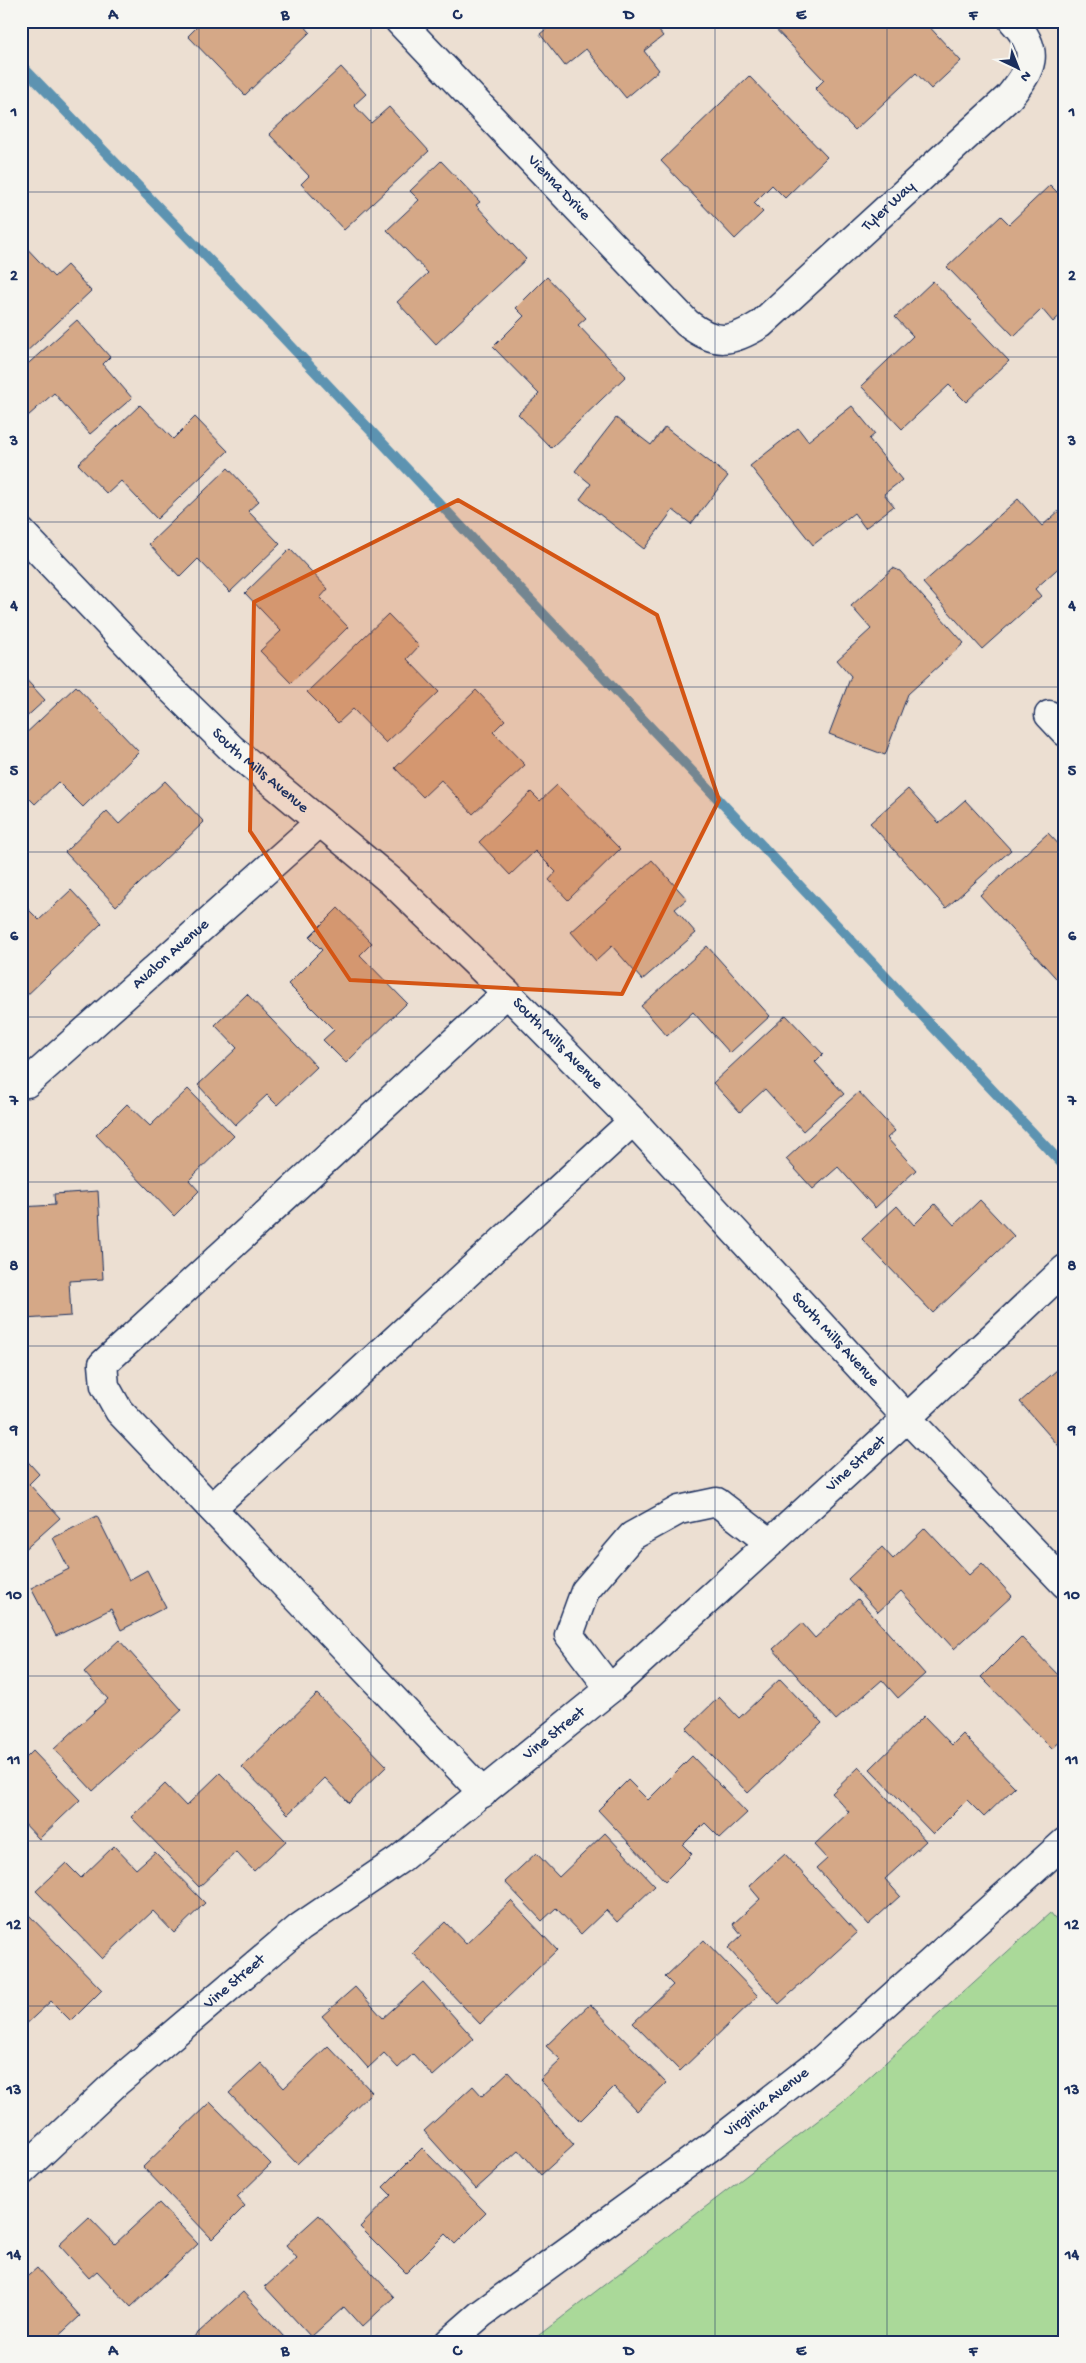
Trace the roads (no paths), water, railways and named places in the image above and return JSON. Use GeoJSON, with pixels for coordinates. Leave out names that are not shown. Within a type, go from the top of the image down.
{"type":"FeatureCollection","features":[{"type":"Feature","properties":{"kind":"street","name":"Vienna Drive"},"geometry":{"type":"LineString","coordinates":[[399,21],[687,323],[700,333],[712,338],[727,340]]}},
{"type":"Feature","properties":{"kind":"street","name":"Tyler Way"},"geometry":{"type":"LineString","coordinates":[[727,340],[744,334],[761,324],[1009,98],[1030,69],[1031,56],[1027,42],[1013,21]]}},
{"type":"Feature","properties":{"kind":"street","name":"South Mills Avenue"},"geometry":{"type":"LineString","coordinates":[[21,532],[232,749],[404,893],[507,993],[633,1121],[906,1418],[1065,1584]]}},
{"type":"Feature","properties":{"kind":"street","name":"Avalon Avenue"},"geometry":{"type":"LineString","coordinates":[[21,1084],[27,1082],[320,822]]}},
{"type":"Feature","properties":{"kind":"street"},"geometry":{"type":"LineString","coordinates":[[483,1793],[119,1411],[105,1386],[103,1364],[507,993]]}},
{"type":"Feature","properties":{"kind":"street"},"geometry":{"type":"LineString","coordinates":[[212,1508],[633,1121]]}},
{"type":"Feature","properties":{"kind":"street","name":"Vine Street"},"geometry":{"type":"LineString","coordinates":[[21,2172],[117,2082],[300,1927],[400,1859],[610,1689],[906,1418],[1065,1269]]}},
{"type":"Feature","properties":{"kind":"street"},"geometry":{"type":"LineString","coordinates":[[610,1689],[569,1635],[585,1591],[632,1536],[679,1510],[717,1502],[770,1543]]}},
{"type":"Feature","properties":{"kind":"street","name":"Virginia Avenue"},"geometry":{"type":"LineString","coordinates":[[449,2342],[481,2314],[720,2139],[816,2065],[1065,1842]]}},
{"type":"Feature","properties":{"kind":"waterway"},"geometry":{"type":"LineString","coordinates":[[21,65],[225,276],[1065,1167]]}}]}
